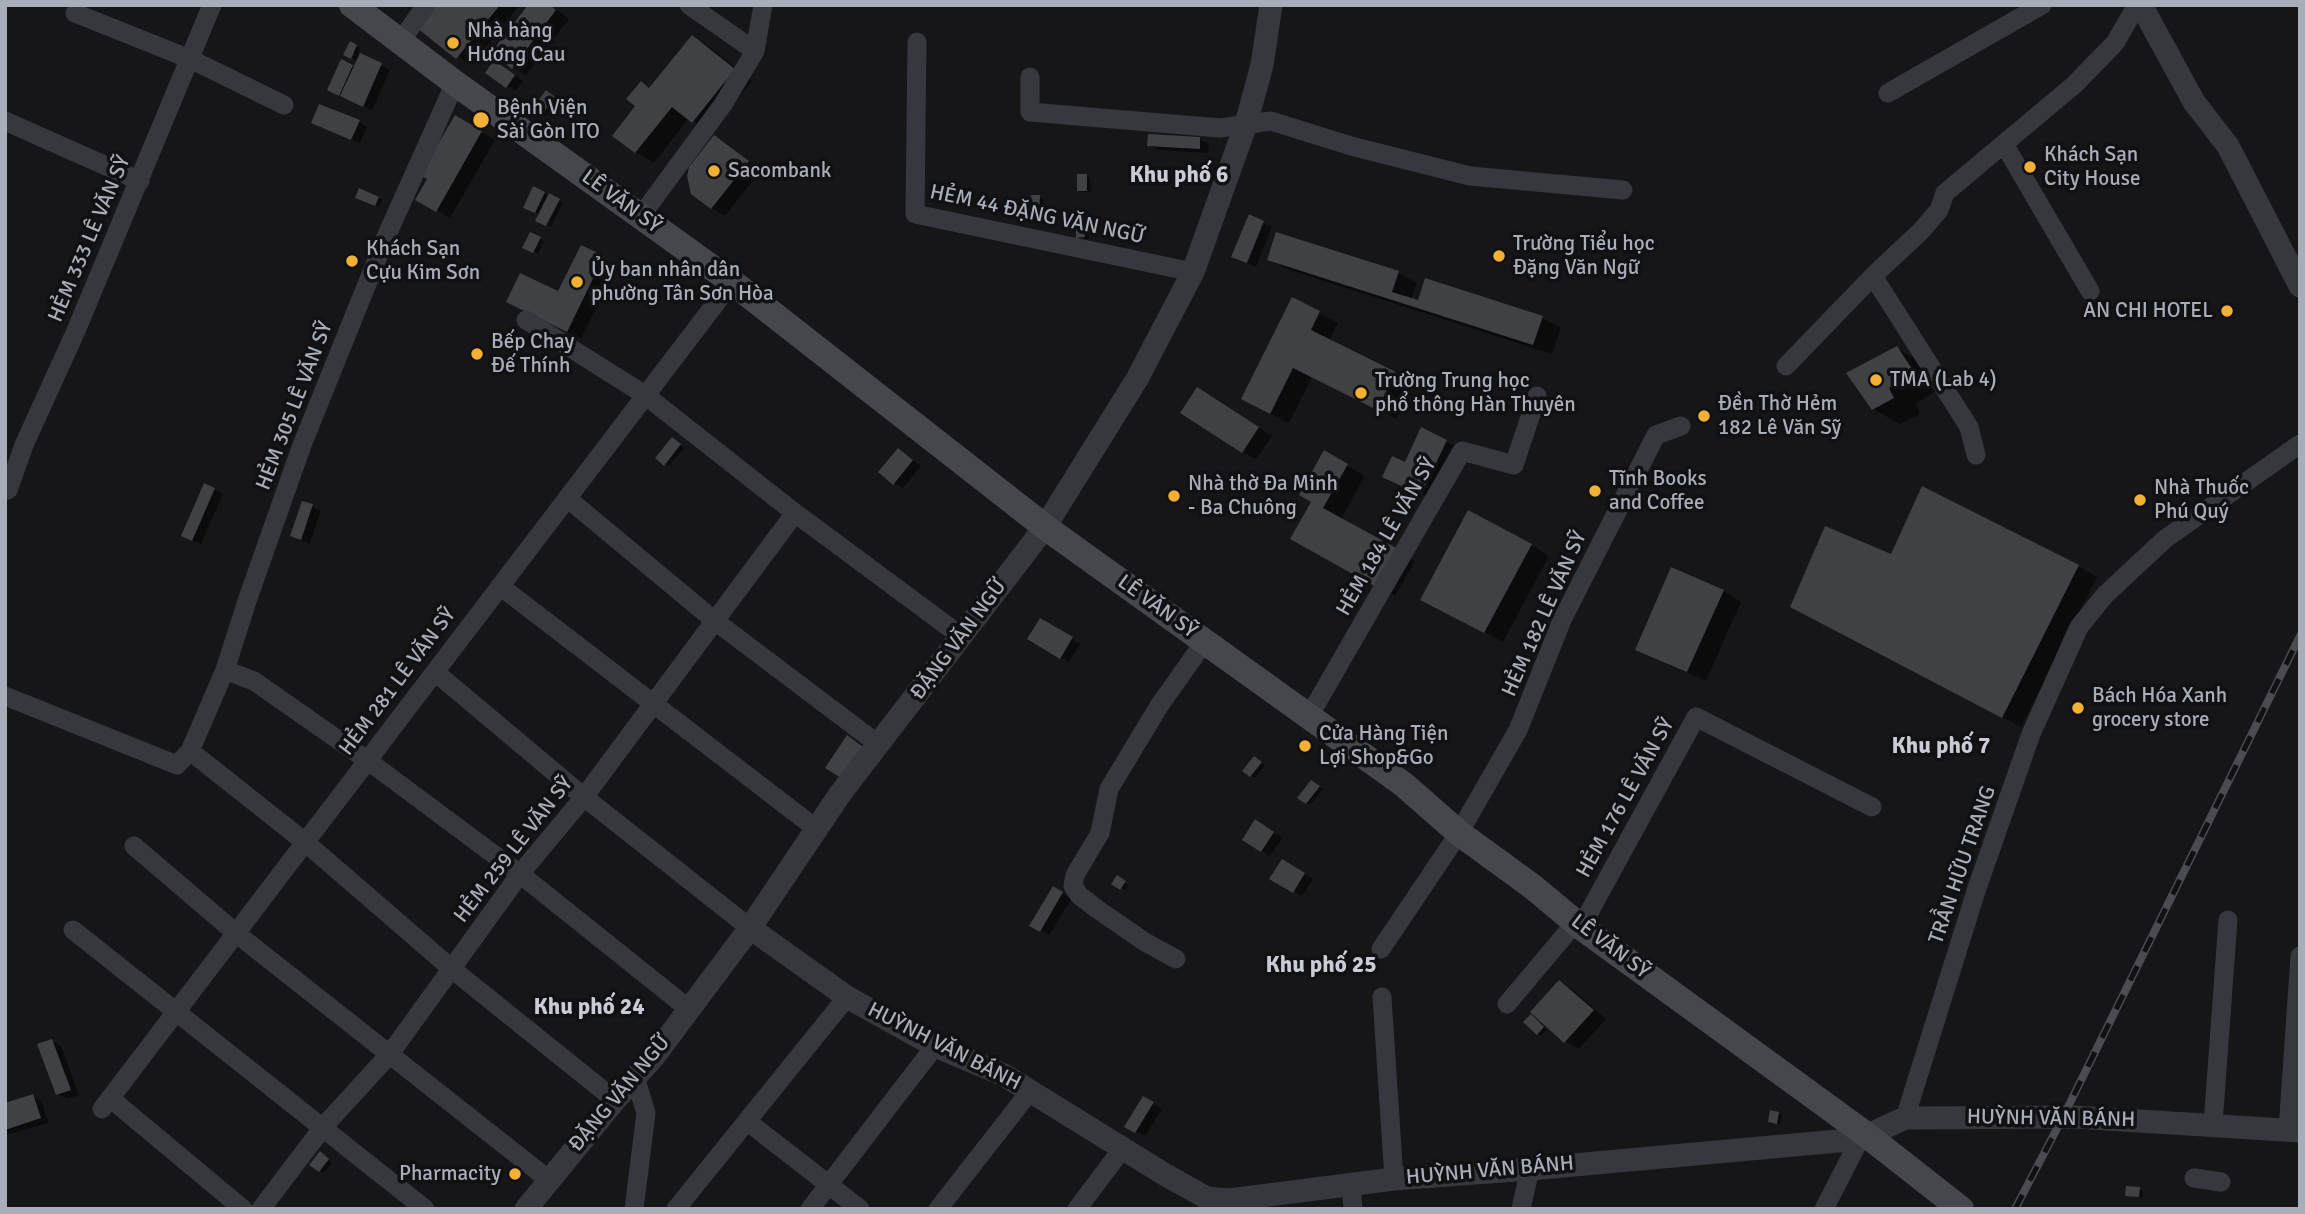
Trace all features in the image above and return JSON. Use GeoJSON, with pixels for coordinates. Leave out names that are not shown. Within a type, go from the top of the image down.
{"type":"FeatureCollection","features":[{"type":"Feature","properties":{"kind":"main road","name":"LÊ VĂN SỸ"},"geometry":{"type":"LineString","coordinates":[[352,5],[455,83],[732,282],[1045,527],[1403,785],[1459,833],[1533,887],[1578,925],[1961,1209]]}},
{"type":"Feature","properties":{"kind":"street","name":"HẺM 333 LÊ VĂN SỸ"},"geometry":{"type":"LineString","coordinates":[[8,490],[24,445],[140,181],[212,5]]}},
{"type":"Feature","properties":{"kind":"street"},"geometry":{"type":"LineString","coordinates":[[401,41],[426,5]]}},
{"type":"Feature","properties":{"kind":"street"},"geometry":{"type":"LineString","coordinates":[[689,5],[755,51]]}},
{"type":"Feature","properties":{"kind":"street"},"geometry":{"type":"LineString","coordinates":[[641,216],[724,103],[755,51],[763,5]]}},
{"type":"Feature","properties":{"kind":"street","name":"ĐẶNG VĂN NGỮ"},"geometry":{"type":"LineString","coordinates":[[526,1209],[690,1010],[750,928],[840,794],[1045,527],[1137,379],[1193,272],[1246,124],[1262,65],[1271,5]]}},
{"type":"Feature","properties":{"kind":"street"},"geometry":{"type":"LineString","coordinates":[[1888,93],[2042,5]]}},
{"type":"Feature","properties":{"kind":"street"},"geometry":{"type":"LineString","coordinates":[[1786,366],[1872,276],[1921,231],[1939,209],[1945,193],[2074,85],[2115,43],[2139,5],[2193,102],[2228,146],[2300,286]]}},
{"type":"Feature","properties":{"kind":"street"},"geometry":{"type":"LineString","coordinates":[[75,13],[190,59],[284,105]]}},
{"type":"Feature","properties":{"kind":"street","name":"HẺM 44 ĐẶNG VĂN NGỮ"},"geometry":{"type":"LineString","coordinates":[[917,42],[915,214],[1193,272]]}},
{"type":"Feature","properties":{"kind":"street"},"geometry":{"type":"LineString","coordinates":[[1030,76],[1030,112],[1220,128],[1271,121],[1351,146],[1470,176],[1623,190]]}},
{"type":"Feature","properties":{"kind":"street","name":"HẺM 305 LÊ VĂN SỸ"},"geometry":{"type":"LineString","coordinates":[[190,751],[226,670],[248,598],[302,445],[386,237],[455,83]]}},
{"type":"Feature","properties":{"kind":"street"},"geometry":{"type":"LineString","coordinates":[[5,121],[140,181]]}},
{"type":"Feature","properties":{"kind":"street"},"geometry":{"type":"LineString","coordinates":[[2004,145],[2090,291]]}},
{"type":"Feature","properties":{"kind":"street"},"geometry":{"type":"LineString","coordinates":[[1872,276],[1969,426],[1976,455]]}},
{"type":"Feature","properties":{"kind":"street","name":"HẺM 281 LÊ VĂN SỸ"},"geometry":{"type":"LineString","coordinates":[[243,1209],[106,1104],[732,282]]}},
{"type":"Feature","properties":{"kind":"street"},"geometry":{"type":"LineString","coordinates":[[526,320],[645,396],[795,513],[961,636]]}},
{"type":"Feature","properties":{"kind":"street","name":"HẺM 184 LÊ VĂN SỸ"},"geometry":{"type":"LineString","coordinates":[[1308,718],[1462,451],[1514,465],[1537,396]]}},
{"type":"Feature","properties":{"kind":"street","name":"HẺM 182 LÊ VĂN SỸ"},"geometry":{"type":"LineString","coordinates":[[1381,948],[1459,833],[1518,730],[1562,620],[1656,435],[1681,426]]}},
{"type":"Feature","properties":{"kind":"street","name":"TRẦN HỮU TRANG"},"geometry":{"type":"LineString","coordinates":[[1905,1118],[1977,888],[2031,734],[2079,627],[2105,595],[2165,539],[2300,444]]}},
{"type":"Feature","properties":{"kind":"street"},"geometry":{"type":"LineString","coordinates":[[567,498],[715,621],[878,744]]}},
{"type":"Feature","properties":{"kind":"street","name":"HẺM 259 LÊ VĂN SỸ"},"geometry":{"type":"LineString","coordinates":[[261,1209],[324,1126],[389,1055],[520,874],[584,797],[795,513]]}},
{"type":"Feature","properties":{"kind":"street"},"geometry":{"type":"LineString","coordinates":[[500,586],[818,830]]}},
{"type":"Feature","properties":{"kind":"street"},"geometry":{"type":"LineString","coordinates":[[1176,960],[1097,909],[1079,895],[1073,886],[1075,875],[1100,833],[1109,789],[1159,706],[1205,641]]}},
{"type":"Feature","properties":{"kind":"street"},"geometry":{"type":"LineString","coordinates":[[226,670],[254,681],[367,760],[520,874],[690,1010]]}},
{"type":"Feature","properties":{"kind":"street"},"geometry":{"type":"LineString","coordinates":[[435,672],[584,797],[750,928]]}},
{"type":"Feature","properties":{"kind":"street"},"geometry":{"type":"LineString","coordinates":[[5,696],[177,765],[190,751],[305,842],[452,969],[615,1100]]}},
{"type":"Feature","properties":{"kind":"street","name":"HẺM 176 LÊ VĂN SỸ"},"geometry":{"type":"LineString","coordinates":[[1578,925],[1696,717],[1872,807]]}},
{"type":"Feature","properties":{"kind":"street"},"geometry":{"type":"LineString","coordinates":[[134,846],[237,934],[549,1180]]}},
{"type":"Feature","properties":{"kind":"street"},"geometry":{"type":"LineString","coordinates":[[2213,1124],[2228,920]]}},
{"type":"Feature","properties":{"kind":"street"},"geometry":{"type":"LineString","coordinates":[[1507,1004],[1578,925]]}},
{"type":"Feature","properties":{"kind":"street","name":"HUỲNH VĂN BÁNH"},"geometry":{"type":"LineString","coordinates":[[750,928],[847,997],[935,1046],[1004,1075],[1031,1090],[1202,1203],[1351,1183],[1864,1138],[1905,1118],[2075,1118],[2294,1130]]}},
{"type":"Feature","properties":{"kind":"street"},"geometry":{"type":"LineString","coordinates":[[73,930],[324,1126],[425,1209]]}},
{"type":"Feature","properties":{"kind":"street"},"geometry":{"type":"LineString","coordinates":[[2294,1130],[2300,956]]}},
{"type":"Feature","properties":{"kind":"street"},"geometry":{"type":"LineString","coordinates":[[676,1209],[847,997]]}},
{"type":"Feature","properties":{"kind":"street"},"geometry":{"type":"LineString","coordinates":[[1382,997],[1394,1179]]}},
{"type":"Feature","properties":{"kind":"street"},"geometry":{"type":"LineString","coordinates":[[810,1209],[935,1046]]}},
{"type":"Feature","properties":{"kind":"street"},"geometry":{"type":"LineString","coordinates":[[634,1209],[646,1113],[635,1077]]}},
{"type":"Feature","properties":{"kind":"street"},"geometry":{"type":"LineString","coordinates":[[938,1209],[1031,1090]]}},
{"type":"Feature","properties":{"kind":"street"},"geometry":{"type":"LineString","coordinates":[[748,1122],[860,1209]]}},
{"type":"Feature","properties":{"kind":"street"},"geometry":{"type":"LineString","coordinates":[[1824,1209],[1864,1138]]}},
{"type":"Feature","properties":{"kind":"street"},"geometry":{"type":"LineString","coordinates":[[1077,1209],[1122,1148]]}},
{"type":"Feature","properties":{"kind":"street"},"geometry":{"type":"LineString","coordinates":[[1521,1209],[1530,1169]]}},
{"type":"Feature","properties":{"kind":"street"},"geometry":{"type":"LineString","coordinates":[[2194,1178],[2221,1182]]}},
{"type":"Feature","properties":{"kind":"street"},"geometry":{"type":"LineString","coordinates":[[1351,1183],[1353,1209]]}},
{"type":"Feature","properties":{"kind":"building","name":"Nhà hàng Hương Cau"},"geometry":{"type":"Polygon","coordinates":[[[435,5],[500,5],[456,59],[417,28],[435,5]]]}},
{"type":"Feature","properties":{"kind":"building"},"geometry":{"type":"Polygon","coordinates":[[[528,5],[550,5],[556,10],[512,69],[491,53],[528,5]]]}},
{"type":"Feature","properties":{"kind":"building"},"geometry":{"type":"Polygon","coordinates":[[[692,35],[735,69],[692,123],[672,107],[635,153],[612,136],[635,106],[626,99],[641,81],[649,88],[692,35]]]}},
{"type":"Feature","properties":{"kind":"building"},"geometry":{"type":"Polygon","coordinates":[[[350,41],[357,45],[351,59],[343,55],[350,41]]]}},
{"type":"Feature","properties":{"kind":"building"},"geometry":{"type":"Polygon","coordinates":[[[360,53],[382,63],[363,107],[340,96],[360,53]]]}},
{"type":"Feature","properties":{"kind":"building"},"geometry":{"type":"Polygon","coordinates":[[[341,59],[353,65],[339,96],[327,90],[341,59]]]}},
{"type":"Feature","properties":{"kind":"building"},"geometry":{"type":"Polygon","coordinates":[[[494,60],[515,75],[506,88],[485,73],[494,60]]]}},
{"type":"Feature","properties":{"kind":"building"},"geometry":{"type":"Polygon","coordinates":[[[546,90],[555,97],[541,116],[532,109],[546,90]]]}},
{"type":"Feature","properties":{"kind":"building"},"geometry":{"type":"Polygon","coordinates":[[[319,104],[360,120],[351,140],[311,123],[319,104]]]}},
{"type":"Feature","properties":{"kind":"building"},"geometry":{"type":"Polygon","coordinates":[[[455,115],[482,131],[436,212],[415,200],[427,179],[420,175],[455,115]]]}},
{"type":"Feature","properties":{"kind":"building"},"geometry":{"type":"Polygon","coordinates":[[[1148,134],[1200,137],[1200,149],[1147,146],[1148,134]]]}},
{"type":"Feature","properties":{"kind":"building","name":"Sacombank"},"geometry":{"type":"Polygon","coordinates":[[[714,135],[749,161],[711,209],[691,194],[687,176],[689,167],[714,135]]]}},
{"type":"Feature","properties":{"kind":"building"},"geometry":{"type":"Polygon","coordinates":[[[1077,174],[1087,174],[1087,191],[1077,191],[1077,174]]]}},
{"type":"Feature","properties":{"kind":"building"},"geometry":{"type":"Polygon","coordinates":[[[533,186],[545,192],[535,213],[523,208],[533,186]]]}},
{"type":"Feature","properties":{"kind":"building"},"geometry":{"type":"Polygon","coordinates":[[[359,188],[379,197],[375,206],[355,198],[359,188]]]}},
{"type":"Feature","properties":{"kind":"building"},"geometry":{"type":"Polygon","coordinates":[[[549,193],[560,199],[546,226],[535,221],[549,193]]]}},
{"type":"Feature","properties":{"kind":"building"},"geometry":{"type":"Polygon","coordinates":[[[1031,195],[1040,195],[1039,219],[1029,218],[1031,195]]]}},
{"type":"Feature","properties":{"kind":"building"},"geometry":{"type":"Polygon","coordinates":[[[1249,214],[1264,221],[1247,263],[1231,257],[1249,214]]]}},
{"type":"Feature","properties":{"kind":"building"},"geometry":{"type":"Polygon","coordinates":[[[1076,224],[1085,224],[1085,237],[1076,238],[1076,224]]]}},
{"type":"Feature","properties":{"kind":"building"},"geometry":{"type":"Polygon","coordinates":[[[530,232],[541,237],[533,253],[522,248],[530,232]]]}},
{"type":"Feature","properties":{"kind":"building"},"geometry":{"type":"Polygon","coordinates":[[[1276,232],[1399,271],[1392,292],[1418,300],[1425,278],[1543,316],[1533,345],[1267,260],[1276,232]]]}},
{"type":"Feature","properties":{"kind":"building","name":"Ủy ban nhân dân phường Tân Sơn Hòa"},"geometry":{"type":"Polygon","coordinates":[[[581,245],[604,256],[567,332],[506,302],[520,273],[558,291],[581,245]]]}},
{"type":"Feature","properties":{"kind":"building"},"geometry":{"type":"Polygon","coordinates":[[[1292,297],[1320,311],[1311,330],[1396,372],[1377,410],[1293,368],[1270,414],[1241,399],[1292,297]]]}},
{"type":"Feature","properties":{"kind":"building","name":"TMA (Lab 4)"},"geometry":{"type":"Polygon","coordinates":[[[1897,346],[1914,372],[1889,388],[1894,398],[1872,410],[1846,373],[1897,346]]]}},
{"type":"Feature","properties":{"kind":"building"},"geometry":{"type":"Polygon","coordinates":[[[1197,387],[1259,427],[1242,453],[1180,413],[1197,387]]]}},
{"type":"Feature","properties":{"kind":"building"},"geometry":{"type":"Polygon","coordinates":[[[1421,427],[1447,440],[1421,495],[1382,477],[1392,456],[1405,462],[1421,427]]]}},
{"type":"Feature","properties":{"kind":"building"},"geometry":{"type":"Polygon","coordinates":[[[672,437],[681,444],[664,466],[655,458],[672,437]]]}},
{"type":"Feature","properties":{"kind":"building"},"geometry":{"type":"Polygon","coordinates":[[[898,448],[913,460],[893,485],[878,472],[898,448]]]}},
{"type":"Feature","properties":{"kind":"building"},"geometry":{"type":"Polygon","coordinates":[[[1324,450],[1348,464],[1323,508],[1398,549],[1376,587],[1290,539],[1311,502],[1299,495],[1324,450]]]}},
{"type":"Feature","properties":{"kind":"building"},"geometry":{"type":"Polygon","coordinates":[[[204,483],[215,488],[192,541],[181,536],[204,483]]]}},
{"type":"Feature","properties":{"kind":"building"},"geometry":{"type":"Polygon","coordinates":[[[1922,486],[2079,565],[2002,718],[1790,607],[1825,526],[1891,554],[1922,486]]]}},
{"type":"Feature","properties":{"kind":"building"},"geometry":{"type":"Polygon","coordinates":[[[302,501],[313,504],[301,540],[290,536],[302,501]]]}},
{"type":"Feature","properties":{"kind":"building"},"geometry":{"type":"Polygon","coordinates":[[[1468,510],[1532,544],[1484,633],[1420,600],[1468,510]]]}},
{"type":"Feature","properties":{"kind":"building"},"geometry":{"type":"Polygon","coordinates":[[[1671,567],[1724,590],[1687,672],[1635,650],[1671,567]]]}},
{"type":"Feature","properties":{"kind":"building"},"geometry":{"type":"Polygon","coordinates":[[[1040,618],[1073,637],[1060,659],[1027,639],[1040,618]]]}},
{"type":"Feature","properties":{"kind":"building"},"geometry":{"type":"Polygon","coordinates":[[[847,735],[863,747],[841,778],[825,768],[847,735]]]}},
{"type":"Feature","properties":{"kind":"building"},"geometry":{"type":"Polygon","coordinates":[[[1254,756],[1262,762],[1250,777],[1242,771],[1254,756]]]}},
{"type":"Feature","properties":{"kind":"building"},"geometry":{"type":"Polygon","coordinates":[[[1311,780],[1320,786],[1306,804],[1297,798],[1311,780]]]}},
{"type":"Feature","properties":{"kind":"building"},"geometry":{"type":"Polygon","coordinates":[[[1255,819],[1274,832],[1261,852],[1242,840],[1255,819]]]}},
{"type":"Feature","properties":{"kind":"building"},"geometry":{"type":"Polygon","coordinates":[[[1282,859],[1305,873],[1293,893],[1269,879],[1282,859]]]}},
{"type":"Feature","properties":{"kind":"building"},"geometry":{"type":"Polygon","coordinates":[[[1117,875],[1126,881],[1120,890],[1111,884],[1117,875]]]}},
{"type":"Feature","properties":{"kind":"building"},"geometry":{"type":"Polygon","coordinates":[[[1053,886],[1063,892],[1040,932],[1029,926],[1053,886]]]}},
{"type":"Feature","properties":{"kind":"building"},"geometry":{"type":"Polygon","coordinates":[[[1559,980],[1594,1010],[1564,1043],[1530,1012],[1559,980]]]}},
{"type":"Feature","properties":{"kind":"building"},"geometry":{"type":"Polygon","coordinates":[[[1531,1014],[1544,1027],[1537,1035],[1523,1022],[1531,1014]]]}},
{"type":"Feature","properties":{"kind":"building"},"geometry":{"type":"Polygon","coordinates":[[[52,1039],[71,1090],[56,1095],[37,1044],[52,1039]]]}},
{"type":"Feature","properties":{"kind":"building"},"geometry":{"type":"Polygon","coordinates":[[[33,1094],[41,1118],[5,1130],[5,1103],[33,1094]]]}},
{"type":"Feature","properties":{"kind":"building"},"geometry":{"type":"Polygon","coordinates":[[[1143,1096],[1154,1102],[1135,1133],[1124,1127],[1143,1096]]]}},
{"type":"Feature","properties":{"kind":"building"},"geometry":{"type":"Polygon","coordinates":[[[1770,1110],[1779,1112],[1777,1124],[1768,1122],[1770,1110]]]}},
{"type":"Feature","properties":{"kind":"building"},"geometry":{"type":"Polygon","coordinates":[[[320,1151],[329,1159],[319,1172],[309,1165],[320,1151]]]}},
{"type":"Feature","properties":{"kind":"building"},"geometry":{"type":"Polygon","coordinates":[[[2126,1186],[2140,1187],[2139,1197],[2125,1196],[2126,1186]]]}},
{"type":"Feature","properties":{"kind":"railway"},"geometry":{"type":"LineString","coordinates":[[2015,1209],[2300,636]]}},
{"type":"Feature","properties":{"kind":"place","name":"Nhà hàng Hương Cau"},"geometry":{"type":"Point","coordinates":[453,43]}},
{"type":"Feature","properties":{"kind":"place","name":"Bệnh Viện Sài Gòn ITO"},"geometry":{"type":"Point","coordinates":[481,120]}},
{"type":"Feature","properties":{"kind":"place","name":"Khách Sạn City House"},"geometry":{"type":"Point","coordinates":[2030,167]}},
{"type":"Feature","properties":{"kind":"place","name":"Sacombank"},"geometry":{"type":"Point","coordinates":[714,171]}},
{"type":"Feature","properties":{"kind":"place","name":"Trường Tiểu học Đặng Văn Ngữ"},"geometry":{"type":"Point","coordinates":[1499,256]}},
{"type":"Feature","properties":{"kind":"place","name":"Khách Sạn Cựu Kim Sơn"},"geometry":{"type":"Point","coordinates":[352,261]}},
{"type":"Feature","properties":{"kind":"place","name":"Ủy ban nhân dân phường Tân Sơn Hòa"},"geometry":{"type":"Point","coordinates":[577,282]}},
{"type":"Feature","properties":{"kind":"place","name":"AN CHI HOTEL"},"geometry":{"type":"Point","coordinates":[2227,311]}},
{"type":"Feature","properties":{"kind":"place","name":"Bếp Chay Đế Thính"},"geometry":{"type":"Point","coordinates":[477,354]}},
{"type":"Feature","properties":{"kind":"place","name":"TMA (Lab 4)"},"geometry":{"type":"Point","coordinates":[1876,380]}},
{"type":"Feature","properties":{"kind":"place","name":"Trường Trung học phổ thông Hàn Thuyên"},"geometry":{"type":"Point","coordinates":[1361,393]}},
{"type":"Feature","properties":{"kind":"place","name":"Đền Thờ Hẻm 182 Lê Văn Sỹ"},"geometry":{"type":"Point","coordinates":[1704,416]}},
{"type":"Feature","properties":{"kind":"place","name":"Tĩnh Books and Coffee"},"geometry":{"type":"Point","coordinates":[1595,491]}},
{"type":"Feature","properties":{"kind":"place","name":"Nhà thờ Đa Minh - Ba Chuông"},"geometry":{"type":"Point","coordinates":[1174,496]}},
{"type":"Feature","properties":{"kind":"place","name":"Nhà Thuốc Phú Quý"},"geometry":{"type":"Point","coordinates":[2140,500]}},
{"type":"Feature","properties":{"kind":"place","name":"Bách Hóa Xanh grocery store"},"geometry":{"type":"Point","coordinates":[2078,708]}},
{"type":"Feature","properties":{"kind":"place","name":"Cửa Hàng Tiện Lợi Shop&Go"},"geometry":{"type":"Point","coordinates":[1305,746]}},
{"type":"Feature","properties":{"kind":"place","name":"Pharmacity"},"geometry":{"type":"Point","coordinates":[515,1174]}},
{"type":"Feature","properties":{"kind":"district","name":"Khu phố 6"},"geometry":{"type":"Point","coordinates":[1179,176]}},
{"type":"Feature","properties":{"kind":"district","name":"Khu phố 7"},"geometry":{"type":"Point","coordinates":[1941,747]}},
{"type":"Feature","properties":{"kind":"district","name":"Khu phố 25"},"geometry":{"type":"Point","coordinates":[1321,966]}},
{"type":"Feature","properties":{"kind":"district","name":"Khu phố 24"},"geometry":{"type":"Point","coordinates":[589,1008]}}]}
